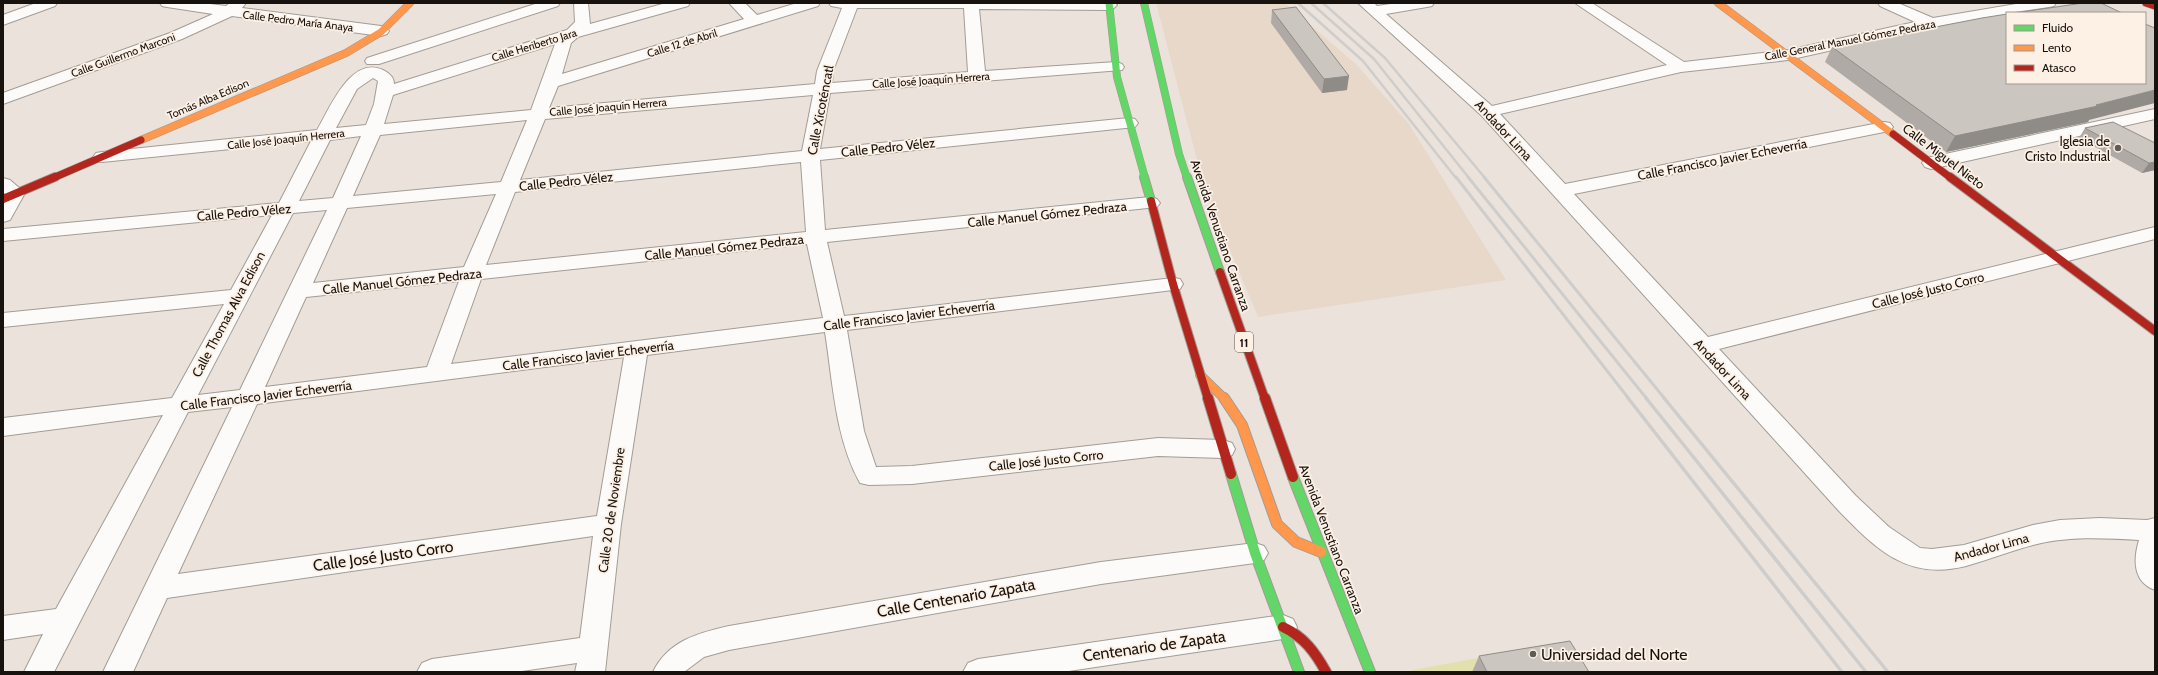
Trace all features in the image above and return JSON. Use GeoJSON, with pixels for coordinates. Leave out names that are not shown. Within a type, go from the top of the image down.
{"type":"FeatureCollection","features":[{"type":"Feature","properties":{"kind":"main road","name":"Tomás Alba Edison"},"geometry":{"type":"LineString","coordinates":[[8,192],[102,157],[324,63],[365,43],[381,32],[410,3]]}},
{"type":"Feature","properties":{"kind":"main road","name":"Avenida Venustiano Carranza"},"geometry":{"type":"LineString","coordinates":[[1144,3],[1181,161],[1253,369],[1321,552],[1370,672]]}},
{"type":"Feature","properties":{"kind":"main road","name":"Calle Miguel Nieto"},"geometry":{"type":"LineString","coordinates":[[1718,3],[2155,331]]}},
{"type":"Feature","properties":{"kind":"main road"},"geometry":{"type":"LineString","coordinates":[[2146,3],[2155,6]]}},
{"type":"Feature","properties":{"kind":"main road"},"geometry":{"type":"LineString","coordinates":[[1109,4],[1116,67],[1150,203],[1173,284],[1199,374],[1255,553],[1299,672]]}},
{"type":"Feature","properties":{"kind":"main road"},"geometry":{"type":"LineString","coordinates":[[1199,374],[1223,396],[1242,425],[1277,524],[1281,530],[1295,544],[1321,552]]}},
{"type":"Feature","properties":{"kind":"main road"},"geometry":{"type":"LineString","coordinates":[[1283,628],[1302,635],[1309,642],[1326,672]]}},
{"type":"Feature","properties":{"kind":"street"},"geometry":{"type":"LineString","coordinates":[[3,20],[50,3]]}},
{"type":"Feature","properties":{"kind":"street","name":"Calle Pedro María Anaya"},"geometry":{"type":"LineString","coordinates":[[167,3],[234,8],[381,32]]}},
{"type":"Feature","properties":{"kind":"street","name":"Calle Thomas Alva Edison"},"geometry":{"type":"LineString","coordinates":[[39,672],[179,405],[350,87],[372,66],[553,3]]}},
{"type":"Feature","properties":{"kind":"street"},"geometry":{"type":"LineString","coordinates":[[436,374],[472,274],[551,83],[564,42],[582,23],[581,3]]}},
{"type":"Feature","properties":{"kind":"street","name":"Calle Heriberto Jara"},"geometry":{"type":"LineString","coordinates":[[386,92],[574,33],[683,3]]}},
{"type":"Feature","properties":{"kind":"street"},"geometry":{"type":"LineString","coordinates":[[736,3],[753,20]]}},
{"type":"Feature","properties":{"kind":"street","name":"Calle 12 de Abril"},"geometry":{"type":"LineString","coordinates":[[551,83],[753,20],[813,3]]}},
{"type":"Feature","properties":{"kind":"street"},"geometry":{"type":"LineString","coordinates":[[971,3],[977,76]]}},
{"type":"Feature","properties":{"kind":"street"},"geometry":{"type":"LineString","coordinates":[[1369,7],[1427,3]]}},
{"type":"Feature","properties":{"kind":"street"},"geometry":{"type":"LineString","coordinates":[[1582,3],[1681,67]]}},
{"type":"Feature","properties":{"kind":"street"},"geometry":{"type":"LineString","coordinates":[[1885,3],[1931,23]]}},
{"type":"Feature","properties":{"kind":"street","name":"Calle General Manuel Gómez Pedraza"},"geometry":{"type":"LineString","coordinates":[[1488,112],[1681,67],[1788,55],[1931,23],[2049,3]]}},
{"type":"Feature","properties":{"kind":"street"},"geometry":{"type":"LineString","coordinates":[[843,4],[1109,4]]}},
{"type":"Feature","properties":{"kind":"street","name":"Calle Xicoténcatl"},"geometry":{"type":"LineString","coordinates":[[843,4],[825,70],[810,155],[816,238],[835,324],[852,431],[862,464],[869,476]]}},
{"type":"Feature","properties":{"kind":"street","name":"Andador Lima"},"geometry":{"type":"LineString","coordinates":[[1369,7],[1463,88],[1488,112],[1701,346],[1867,524],[1886,539],[1918,558],[1937,560],[1957,557],[2015,539],[2078,528],[2154,529]]}},
{"type":"Feature","properties":{"kind":"street","name":"Calle Guillermo Marconi"},"geometry":{"type":"LineString","coordinates":[[3,99],[176,36],[234,8]]}},
{"type":"Feature","properties":{"kind":"street"},"geometry":{"type":"LineString","coordinates":[[118,672],[340,204],[372,130],[386,92],[387,82],[372,66],[371,50],[365,43]]}},
{"type":"Feature","properties":{"kind":"street","name":"Calle José Joaquín Herrera"},"geometry":{"type":"LineString","coordinates":[[102,157],[538,113],[823,88],[1116,67]]}},
{"type":"Feature","properties":{"kind":"street"},"geometry":{"type":"LineString","coordinates":[[1932,163],[2155,114]]}},
{"type":"Feature","properties":{"kind":"street"},"geometry":{"type":"LineString","coordinates":[[2136,118],[2155,127]]}},
{"type":"Feature","properties":{"kind":"street","name":"Calle Pedro Vélez"},"geometry":{"type":"LineString","coordinates":[[3,235],[340,204],[1129,123]]}},
{"type":"Feature","properties":{"kind":"street","name":"Calle Francisco Javier Echeverría"},"geometry":{"type":"LineString","coordinates":[[1560,191],[1884,127]]}},
{"type":"Feature","properties":{"kind":"street"},"geometry":{"type":"LineString","coordinates":[[3,216],[8,192]]}},
{"type":"Feature","properties":{"kind":"street","name":"Calle Manuel Gómez Pedraza"},"geometry":{"type":"LineString","coordinates":[[298,291],[1150,203]]}},
{"type":"Feature","properties":{"kind":"street","name":"Calle José Justo Corro"},"geometry":{"type":"LineString","coordinates":[[1701,346],[2155,233]]}},
{"type":"Feature","properties":{"kind":"street","name":"Calle Francisco Javier Echeverría"},"geometry":{"type":"LineString","coordinates":[[3,427],[248,398],[637,348],[1173,284]]}},
{"type":"Feature","properties":{"kind":"street"},"geometry":{"type":"LineString","coordinates":[[3,320],[238,296]]}},
{"type":"Feature","properties":{"kind":"street","name":"Calle 20 de Noviembre"},"geometry":{"type":"LineString","coordinates":[[591,660],[608,524],[637,348]]}},
{"type":"Feature","properties":{"kind":"street","name":"Calle José Justo Corro"},"geometry":{"type":"LineString","coordinates":[[869,476],[912,475],[1158,447],[1223,450]]}},
{"type":"Feature","properties":{"kind":"street","name":"Calle José Justo Corro"},"geometry":{"type":"LineString","coordinates":[[158,588],[608,524]]}},
{"type":"Feature","properties":{"kind":"street"},"geometry":{"type":"LineString","coordinates":[[2154,529],[2149,550],[2150,573],[2155,579]]}},
{"type":"Feature","properties":{"kind":"street","name":"Calle Centenario Zapata"},"geometry":{"type":"LineString","coordinates":[[668,672],[681,655],[692,648],[729,638],[1101,573],[1255,553]]}},
{"type":"Feature","properties":{"kind":"street"},"geometry":{"type":"LineString","coordinates":[[3,628],[65,620]]}},
{"type":"Feature","properties":{"kind":"street","name":"Centenario de Zapata"},"geometry":{"type":"LineString","coordinates":[[978,672],[1283,628]]}},
{"type":"Feature","properties":{"kind":"street"},"geometry":{"type":"LineString","coordinates":[[432,672],[591,660]]}},
{"type":"Feature","properties":{"kind":"shaded area"},"geometry":{"type":"Polygon","coordinates":[[[1156,3],[1285,3],[1357,65],[1409,124],[1506,280],[1258,317],[1205,191],[1156,3]]]}},
{"type":"Feature","properties":{"kind":"green space","name":"Universidad del Norte"},"geometry":{"type":"Polygon","coordinates":[[[1555,644],[1571,672],[1413,672],[1412,670],[1555,644]]]}},
{"type":"Feature","properties":{"kind":"building"},"geometry":{"type":"Polygon","coordinates":[[[2083,3],[2101,3],[2120,12],[2022,12],[2083,3]]]}},
{"type":"Feature","properties":{"kind":"building"},"geometry":{"type":"Polygon","coordinates":[[[1296,7],[1349,76],[1324,79],[1272,10],[1296,7]]]}},
{"type":"Feature","properties":{"kind":"building"},"geometry":{"type":"Polygon","coordinates":[[[2006,14],[2006,84],[2146,84],[2146,24],[2155,28],[2155,90],[2096,105],[2098,106],[1955,136],[1832,47],[2006,14]]]}},
{"type":"Feature","properties":{"kind":"building"},"geometry":{"type":"Polygon","coordinates":[[[2113,122],[2155,143],[2155,162],[2149,163],[2085,128],[2113,122]]]}},
{"type":"Feature","properties":{"kind":"building","name":"Universidad del Norte"},"geometry":{"type":"Polygon","coordinates":[[[1570,641],[1589,672],[1487,672],[1479,656],[1570,641]]]}},
{"type":"Feature","properties":{"kind":"railway"},"geometry":{"type":"LineString","coordinates":[[1298,3],[1363,61],[1456,178]]}},
{"type":"Feature","properties":{"kind":"railway"},"geometry":{"type":"LineString","coordinates":[[1311,3],[1374,59],[1469,178]]}},
{"type":"Feature","properties":{"kind":"railway"},"geometry":{"type":"LineString","coordinates":[[1323,3],[1385,58],[1485,178]]}},
{"type":"Feature","properties":{"kind":"railway"},"geometry":{"type":"LineString","coordinates":[[1456,177],[1629,399]]}},
{"type":"Feature","properties":{"kind":"railway"},"geometry":{"type":"LineString","coordinates":[[1468,177],[1647,399]]}},
{"type":"Feature","properties":{"kind":"railway"},"geometry":{"type":"LineString","coordinates":[[1484,177],[1665,399]]}},
{"type":"Feature","properties":{"kind":"railway"},"geometry":{"type":"LineString","coordinates":[[1628,398],[1842,672]]}},
{"type":"Feature","properties":{"kind":"railway"},"geometry":{"type":"LineString","coordinates":[[1646,398],[1866,672]]}},
{"type":"Feature","properties":{"kind":"railway"},"geometry":{"type":"LineString","coordinates":[[1664,398],[1888,672]]}},
{"type":"Feature","properties":{"kind":"traffic: fast"},"geometry":{"type":"LineString","coordinates":[[1109,3],[1117,77],[1151,201]]}},
{"type":"Feature","properties":{"kind":"traffic: fast"},"geometry":{"type":"LineString","coordinates":[[1144,3],[1179,154],[1220,272]]}},
{"type":"Feature","properties":{"kind":"traffic: fast"},"geometry":{"type":"LineString","coordinates":[[1231,474],[1255,553],[1299,672]]}},
{"type":"Feature","properties":{"kind":"traffic: fast"},"geometry":{"type":"LineString","coordinates":[[1293,477],[1321,552],[1370,672]]}},
{"type":"Feature","properties":{"kind":"traffic: slow"},"geometry":{"type":"LineString","coordinates":[[141,140],[346,53],[381,32],[396,19],[410,3]]}},
{"type":"Feature","properties":{"kind":"traffic: slow"},"geometry":{"type":"LineString","coordinates":[[1718,3],[1893,134]]}},
{"type":"Feature","properties":{"kind":"traffic: slow"},"geometry":{"type":"LineString","coordinates":[[1200,375],[1223,396],[1242,425],[1277,524],[1291,539],[1308,548],[1321,552]]}},
{"type":"Feature","properties":{"kind":"traffic: jam"},"geometry":{"type":"LineString","coordinates":[[2146,3],[2155,6]]}},
{"type":"Feature","properties":{"kind":"traffic: jam"},"geometry":{"type":"LineString","coordinates":[[1893,134],[2155,331]]}},
{"type":"Feature","properties":{"kind":"traffic: jam"},"geometry":{"type":"LineString","coordinates":[[3,199],[141,140]]}},
{"type":"Feature","properties":{"kind":"traffic: jam"},"geometry":{"type":"LineString","coordinates":[[1151,201],[1173,284],[1231,474]]}},
{"type":"Feature","properties":{"kind":"traffic: jam"},"geometry":{"type":"LineString","coordinates":[[1220,272],[1293,477]]}},
{"type":"Feature","properties":{"kind":"traffic: jam"},"geometry":{"type":"LineString","coordinates":[[1283,627],[1298,635],[1309,645],[1318,657],[1326,672]]}},
{"type":"Feature","properties":{"kind":"place","name":"Iglesia de Cristo Industrial"},"geometry":{"type":"Point","coordinates":[2118,148]}},
{"type":"Feature","properties":{"kind":"place","name":"Universidad del Norte"},"geometry":{"type":"Point","coordinates":[1533,654]}}]}
